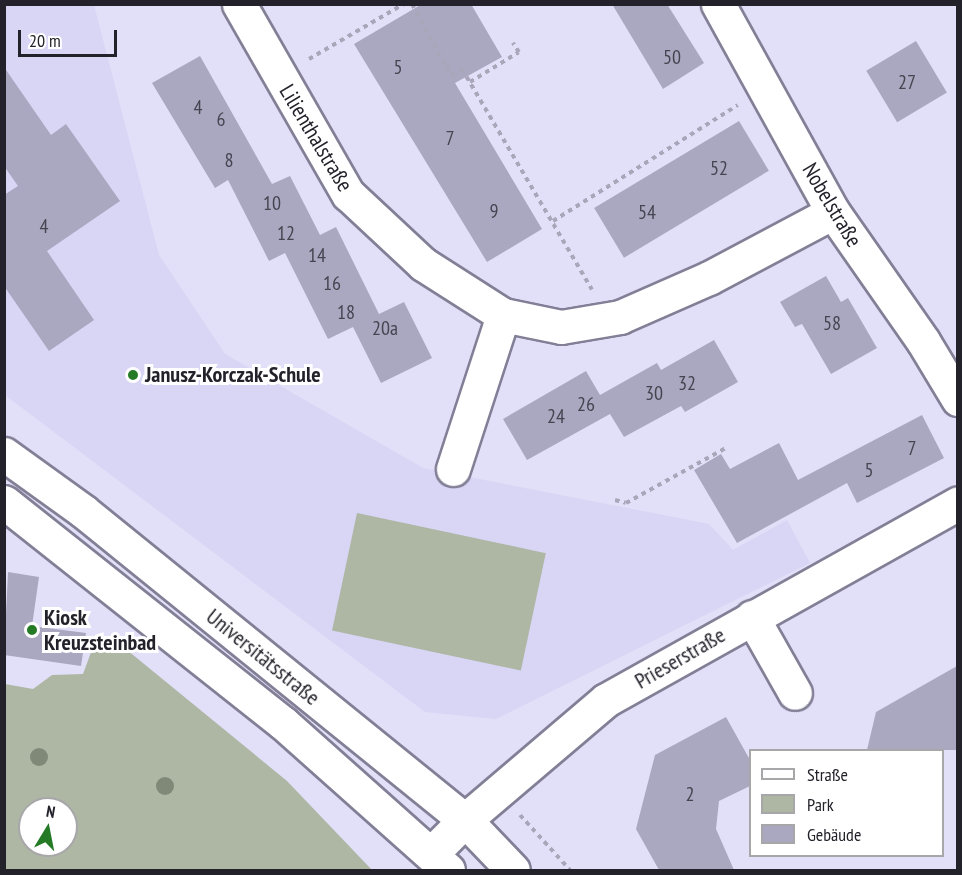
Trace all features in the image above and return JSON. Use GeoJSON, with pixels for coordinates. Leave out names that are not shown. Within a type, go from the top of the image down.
{"type":"FeatureCollection","features":[{"type":"Feature","properties":{"kind":"street","name":"Lilienthalstraße"},"geometry":{"type":"LineString","coordinates":[[238,4],[348,194],[423,264],[503,315],[561,327],[609,320],[710,278],[833,213]]}},
{"type":"Feature","properties":{"kind":"street","name":"Nobelstraße"},"geometry":{"type":"LineString","coordinates":[[718,4],[833,213],[923,341],[957,399]]}},
{"type":"Feature","properties":{"kind":"street"},"geometry":{"type":"LineString","coordinates":[[453,469],[503,315]]}},
{"type":"Feature","properties":{"kind":"street","name":"Universitätsstraße"},"geometry":{"type":"LineString","coordinates":[[4,453],[83,512],[465,820],[513,870]]}},
{"type":"Feature","properties":{"kind":"street","name":"Universitätsstraße"},"geometry":{"type":"LineString","coordinates":[[4,502],[283,723],[440,862]]}},
{"type":"Feature","properties":{"kind":"street","name":"Prieserstraße"},"geometry":{"type":"LineString","coordinates":[[440,862],[465,820],[606,700],[957,503]]}},
{"type":"Feature","properties":{"kind":"street"},"geometry":{"type":"LineString","coordinates":[[752,617],[795,693]]}},
{"type":"Feature","properties":{"kind":"path"},"geometry":{"type":"LineString","coordinates":[[279,75],[404,4]]}},
{"type":"Feature","properties":{"kind":"path"},"geometry":{"type":"LineString","coordinates":[[411,4],[451,75],[462,69],[609,320]]}},
{"type":"Feature","properties":{"kind":"path"},"geometry":{"type":"LineString","coordinates":[[470,82],[519,52],[513,43]]}},
{"type":"Feature","properties":{"kind":"path"},"geometry":{"type":"LineString","coordinates":[[553,221],[766,88]]}},
{"type":"Feature","properties":{"kind":"path"},"geometry":{"type":"LineString","coordinates":[[615,500],[626,503],[728,447]]}},
{"type":"Feature","properties":{"kind":"path"},"geometry":{"type":"LineString","coordinates":[[500,792],[570,870]]}},
{"type":"Feature","properties":{"kind":"shaded area","name":"Janusz-Korczak-Schule"},"geometry":{"type":"Polygon","coordinates":[[[4,5],[94,5],[159,255],[225,354],[423,468],[709,524],[733,550],[787,520],[810,563],[496,719],[425,712],[5,395],[4,5]]]}},
{"type":"Feature","properties":{"kind":"green space"},"geometry":{"type":"Polygon","coordinates":[[[357,513],[546,553],[521,671],[332,630],[357,513]]]}},
{"type":"Feature","properties":{"kind":"green space"},"geometry":{"type":"Polygon","coordinates":[[[116,641],[287,781],[372,870],[5,870],[5,684],[33,689],[52,675],[83,674],[93,647],[116,641]]]}},
{"type":"Feature","properties":{"kind":"building"},"geometry":{"type":"Polygon","coordinates":[[[422,4],[471,4],[502,57],[455,83],[542,229],[487,262],[354,44],[422,4]]]}},
{"type":"Feature","properties":{"kind":"building"},"geometry":{"type":"Polygon","coordinates":[[[612,4],[667,4],[704,63],[663,89],[612,4]]]}},
{"type":"Feature","properties":{"kind":"building"},"geometry":{"type":"Polygon","coordinates":[[[916,41],[947,92],[897,122],[866,71],[916,41]]]}},
{"type":"Feature","properties":{"kind":"building"},"geometry":{"type":"Polygon","coordinates":[[[200,56],[272,184],[290,176],[320,235],[336,227],[379,314],[404,302],[432,358],[381,383],[353,327],[328,339],[285,253],[269,261],[228,180],[215,188],[152,83],[200,56]]]}},
{"type":"Feature","properties":{"kind":"building"},"geometry":{"type":"Polygon","coordinates":[[[4,67],[51,135],[66,124],[120,201],[47,251],[94,320],[49,351],[4,286],[4,195],[18,186],[4,166],[4,67]]]}},
{"type":"Feature","properties":{"kind":"building"},"geometry":{"type":"Polygon","coordinates":[[[739,121],[769,171],[624,258],[594,208],[739,121]]]}},
{"type":"Feature","properties":{"kind":"building"},"geometry":{"type":"Polygon","coordinates":[[[826,276],[841,302],[848,298],[877,348],[831,374],[802,324],[795,327],[780,302],[826,276]]]}},
{"type":"Feature","properties":{"kind":"building"},"geometry":{"type":"Polygon","coordinates":[[[714,340],[738,382],[685,412],[681,406],[624,437],[610,414],[527,460],[503,419],[586,371],[600,395],[657,363],[661,370],[714,340]]]}},
{"type":"Feature","properties":{"kind":"building"},"geometry":{"type":"Polygon","coordinates":[[[922,415],[944,458],[857,503],[847,483],[737,543],[694,470],[721,454],[730,469],[779,443],[798,480],[922,415]]]}},
{"type":"Feature","properties":{"kind":"building","name":"Kiosk Kreuzsteinbad"},"geometry":{"type":"Polygon","coordinates":[[[8,572],[39,577],[32,626],[86,633],[81,666],[4,655],[8,572]]]}},
{"type":"Feature","properties":{"kind":"building"},"geometry":{"type":"Polygon","coordinates":[[[957,666],[957,750],[867,749],[876,712],[957,666]]]}},
{"type":"Feature","properties":{"kind":"building"},"geometry":{"type":"Polygon","coordinates":[[[726,717],[749,758],[749,786],[719,801],[716,829],[734,870],[659,870],[636,829],[655,755],[726,717]]]}},
{"type":"Feature","properties":{"kind":"place","name":"Janusz-Korczak-Schule"},"geometry":{"type":"Point","coordinates":[133,375]}},
{"type":"Feature","properties":{"kind":"place","name":"Kiosk Kreuzsteinbad"},"geometry":{"type":"Point","coordinates":[32,630]}}]}
